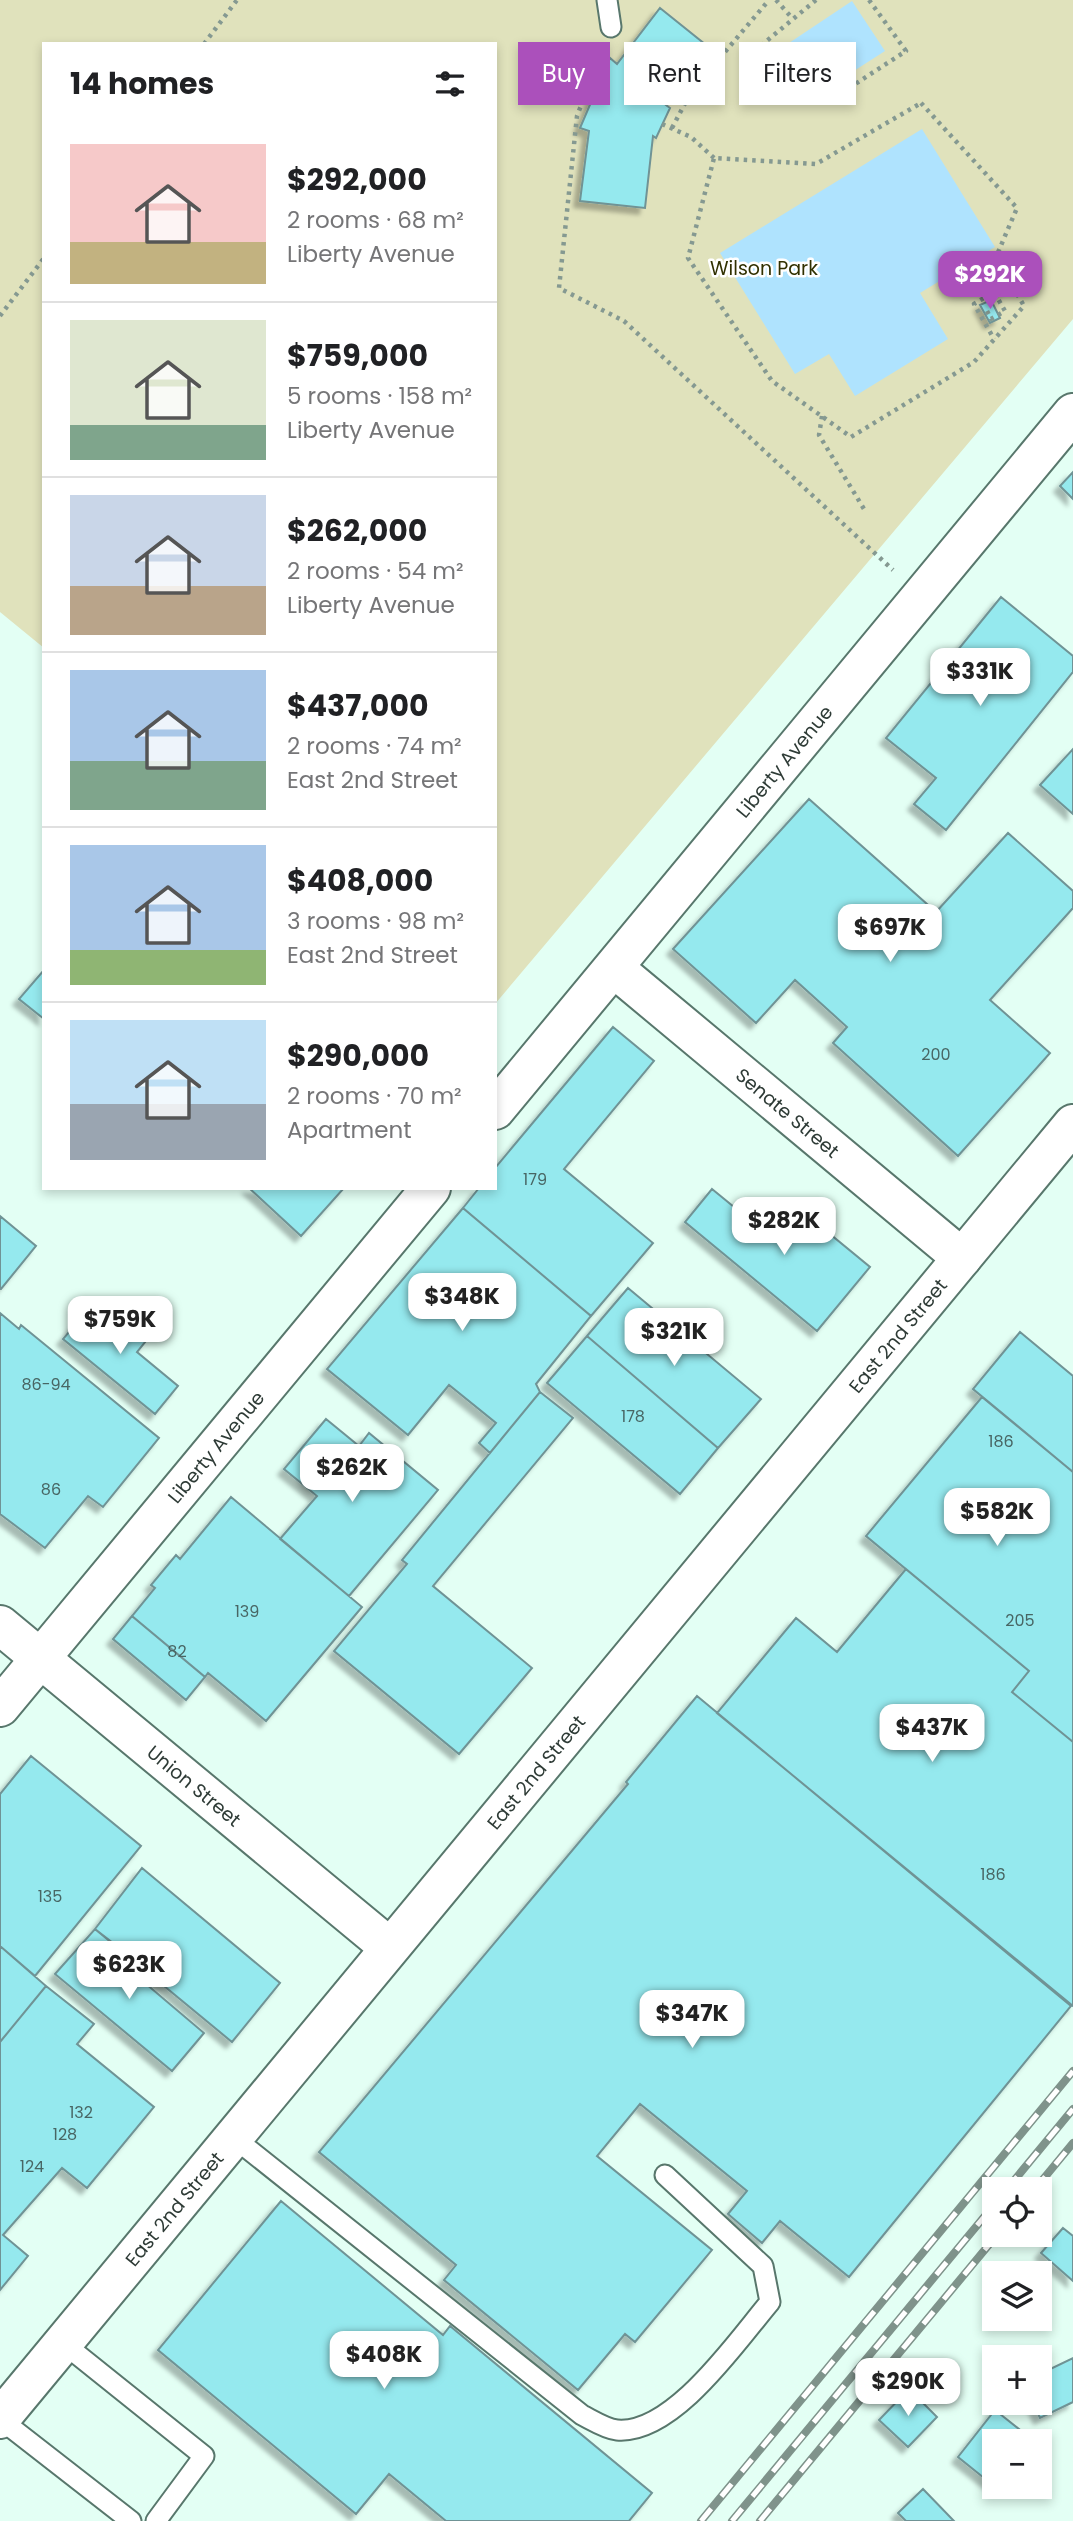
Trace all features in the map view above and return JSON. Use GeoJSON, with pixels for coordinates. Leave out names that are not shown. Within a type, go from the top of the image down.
{"type":"FeatureCollection","features":[{"type":"Feature","properties":{"kind":"street","name":"Liberty Avenue"},"geometry":{"type":"LineString","coordinates":[[497,1108],[1073,413]]}},
{"type":"Feature","properties":{"kind":"street","name":"Senate Street"},"geometry":{"type":"LineString","coordinates":[[614,968],[962,1258]]}},
{"type":"Feature","properties":{"kind":"street","name":"East 2nd Street"},"geometry":{"type":"LineString","coordinates":[[0,2419],[1073,1124]]}},
{"type":"Feature","properties":{"kind":"street","name":"Liberty Avenue"},"geometry":{"type":"LineString","coordinates":[[0,1707],[429,1190]]}},
{"type":"Feature","properties":{"kind":"street","name":"Union Street"},"geometry":{"type":"LineString","coordinates":[[0,1625],[389,1947]]}},
{"type":"Feature","properties":{"kind":"lane"},"geometry":{"type":"LineString","coordinates":[[607,0],[611,27]]}},
{"type":"Feature","properties":{"kind":"lane"},"geometry":{"type":"LineString","coordinates":[[233,2137],[582,2415],[617,2430],[657,2422],[667,2414],[696,2389],[770,2302],[763,2266],[665,2175]]}},
{"type":"Feature","properties":{"kind":"lane"},"geometry":{"type":"LineString","coordinates":[[63,2343],[204,2456],[156,2521]]}},
{"type":"Feature","properties":{"kind":"lane"},"geometry":{"type":"LineString","coordinates":[[0,2419],[131,2521]]}},
{"type":"Feature","properties":{"kind":"path"},"geometry":{"type":"LineString","coordinates":[[206,42],[237,0]]}},
{"type":"Feature","properties":{"kind":"path"},"geometry":{"type":"LineString","coordinates":[[672,128],[691,92],[769,0]]}},
{"type":"Feature","properties":{"kind":"path"},"geometry":{"type":"LineString","coordinates":[[776,0],[793,19]]}},
{"type":"Feature","properties":{"kind":"path"},"geometry":{"type":"LineString","coordinates":[[816,0],[763,44],[799,97],[829,101],[906,51],[869,0]]}},
{"type":"Feature","properties":{"kind":"path"},"geometry":{"type":"LineString","coordinates":[[605,42],[611,27]]}},
{"type":"Feature","properties":{"kind":"path"},"geometry":{"type":"LineString","coordinates":[[662,124],[691,137],[714,158],[816,164],[921,103],[1017,208],[996,257],[1024,306],[974,362],[851,437],[772,381],[688,258],[714,158]]}},
{"type":"Feature","properties":{"kind":"path"},"geometry":{"type":"LineString","coordinates":[[581,105],[577,116],[559,288],[624,321],[921,596]]}},
{"type":"Feature","properties":{"kind":"path"},"geometry":{"type":"LineString","coordinates":[[0,316],[42,261]]}},
{"type":"Feature","properties":{"kind":"path"},"geometry":{"type":"LineString","coordinates":[[987,311],[991,319],[1005,311],[994,292],[974,304],[995,340]]}},
{"type":"Feature","properties":{"kind":"path"},"geometry":{"type":"LineString","coordinates":[[822,416],[819,435],[864,509]]}},
{"type":"Feature","properties":{"kind":"green space","name":"Wilson Park"},"geometry":{"type":"Polygon","coordinates":[[[0,0],[1073,0],[1073,319],[497,1002],[497,42],[42,42],[42,646],[0,612],[0,0]]]}},
{"type":"Feature","properties":{"kind":"water"},"geometry":{"type":"Polygon","coordinates":[[[852,1],[885,51],[856,70],[856,42],[790,42],[852,1]]]}},
{"type":"Feature","properties":{"kind":"water"},"geometry":{"type":"Polygon","coordinates":[[[922,129],[995,247],[920,293],[948,339],[855,396],[829,354],[795,374],[720,253],[922,129]]]}},
{"type":"Feature","properties":{"kind":"building"},"geometry":{"type":"Polygon","coordinates":[[[660,8],[702,42],[634,42],[660,8]]]}},
{"type":"Feature","properties":{"kind":"building"},"geometry":{"type":"Polygon","coordinates":[[[624,55],[624,105],[666,105],[670,108],[656,138],[653,136],[645,208],[580,201],[589,131],[580,128],[590,105],[610,105],[610,58],[617,64],[624,55]]]}},
{"type":"Feature","properties":{"kind":"building"},"geometry":{"type":"Polygon","coordinates":[[[991,300],[1000,318],[990,323],[980,305],[991,300]]]}},
{"type":"Feature","properties":{"kind":"building"},"geometry":{"type":"Polygon","coordinates":[[[1073,472],[1073,499],[1060,486],[1073,472]]]}},
{"type":"Feature","properties":{"kind":"building"},"geometry":{"type":"Polygon","coordinates":[[[1001,597],[1073,656],[1073,672],[946,830],[914,804],[936,778],[886,738],[1001,597]]]}},
{"type":"Feature","properties":{"kind":"building"},"geometry":{"type":"Polygon","coordinates":[[[1073,749],[1073,814],[1040,785],[1073,749]]]}},
{"type":"Feature","properties":{"kind":"building"},"geometry":{"type":"Polygon","coordinates":[[[809,799],[936,912],[1008,833],[1073,891],[1073,908],[990,1000],[1050,1053],[958,1156],[833,1043],[847,1027],[795,980],[756,1023],[673,949],[809,799]]]}},
{"type":"Feature","properties":{"kind":"building"},"geometry":{"type":"Polygon","coordinates":[[[42,972],[42,1017],[19,999],[42,972]]]}},
{"type":"Feature","properties":{"kind":"building"},"geometry":{"type":"Polygon","coordinates":[[[613,1027],[654,1061],[564,1169],[653,1243],[591,1316],[463,1208],[477,1190],[497,1190],[497,1166],[613,1027]]]}},
{"type":"Feature","properties":{"kind":"building"},"geometry":{"type":"Polygon","coordinates":[[[712,1189],[772,1238],[797,1207],[870,1267],[817,1331],[685,1222],[712,1189]]]}},
{"type":"Feature","properties":{"kind":"building"},"geometry":{"type":"Polygon","coordinates":[[[251,1190],[342,1190],[301,1236],[251,1190]]]}},
{"type":"Feature","properties":{"kind":"building"},"geometry":{"type":"Polygon","coordinates":[[[463,1208],[591,1316],[536,1384],[540,1392],[490,1453],[479,1443],[496,1423],[449,1385],[408,1435],[327,1369],[463,1208]]]}},
{"type":"Feature","properties":{"kind":"building"},"geometry":{"type":"Polygon","coordinates":[[[0,1216],[36,1246],[1,1289],[0,1289],[0,1216]]]}},
{"type":"Feature","properties":{"kind":"building"},"geometry":{"type":"Polygon","coordinates":[[[628,1288],[761,1399],[718,1448],[587,1336],[628,1288]]]}},
{"type":"Feature","properties":{"kind":"building"},"geometry":{"type":"Polygon","coordinates":[[[96,1300],[146,1341],[137,1352],[178,1386],[155,1414],[63,1339],[96,1300]]]}},
{"type":"Feature","properties":{"kind":"building"},"geometry":{"type":"Polygon","coordinates":[[[0,1313],[19,1329],[21,1325],[159,1438],[103,1507],[88,1496],[45,1548],[0,1514],[0,1313]]]}},
{"type":"Feature","properties":{"kind":"building"},"geometry":{"type":"Polygon","coordinates":[[[1020,1332],[1073,1376],[1073,1472],[973,1389],[1020,1332]]]}},
{"type":"Feature","properties":{"kind":"building"},"geometry":{"type":"Polygon","coordinates":[[[587,1336],[718,1448],[680,1494],[547,1383],[587,1336]]]}},
{"type":"Feature","properties":{"kind":"building"},"geometry":{"type":"Polygon","coordinates":[[[540,1392],[573,1418],[433,1586],[532,1668],[459,1754],[334,1651],[407,1564],[402,1560],[540,1392]]]}},
{"type":"Feature","properties":{"kind":"building"},"geometry":{"type":"Polygon","coordinates":[[[982,1397],[1073,1472],[1073,1742],[1012,1692],[1029,1671],[866,1536],[982,1397]]]}},
{"type":"Feature","properties":{"kind":"building"},"geometry":{"type":"Polygon","coordinates":[[[326,1419],[359,1446],[369,1433],[438,1490],[349,1596],[280,1539],[317,1496],[284,1469],[326,1419]]]}},
{"type":"Feature","properties":{"kind":"building"},"geometry":{"type":"Polygon","coordinates":[[[231,1497],[362,1607],[266,1721],[208,1673],[205,1677],[132,1616],[155,1588],[151,1585],[176,1555],[180,1559],[231,1497]]]}},
{"type":"Feature","properties":{"kind":"building"},"geometry":{"type":"Polygon","coordinates":[[[906,1569],[1029,1671],[1012,1692],[1073,1742],[1073,2006],[717,1713],[796,1618],[837,1652],[906,1569]]]}},
{"type":"Feature","properties":{"kind":"building"},"geometry":{"type":"Polygon","coordinates":[[[132,1616],[205,1677],[186,1700],[113,1639],[132,1616]]]}},
{"type":"Feature","properties":{"kind":"building"},"geometry":{"type":"Polygon","coordinates":[[[697,1696],[1071,2006],[849,2277],[780,2221],[762,2243],[728,2214],[747,2191],[640,2104],[597,2156],[712,2250],[635,2342],[625,2334],[578,2390],[444,2280],[456,2265],[319,2152],[628,1784],[626,1782],[697,1696]]]}},
{"type":"Feature","properties":{"kind":"building"},"geometry":{"type":"Polygon","coordinates":[[[31,1756],[141,1846],[35,1976],[0,1946],[0,1794],[31,1756]]]}},
{"type":"Feature","properties":{"kind":"building"},"geometry":{"type":"Polygon","coordinates":[[[142,1868],[280,1983],[232,2042],[95,1929],[142,1868]]]}},
{"type":"Feature","properties":{"kind":"building"},"geometry":{"type":"Polygon","coordinates":[[[95,1929],[118,1947],[112,1955],[204,2033],[172,2071],[55,1974],[95,1929]]]}},
{"type":"Feature","properties":{"kind":"building"},"geometry":{"type":"Polygon","coordinates":[[[0,1946],[46,1986],[0,2042],[0,1946]]]}},
{"type":"Feature","properties":{"kind":"building"},"geometry":{"type":"Polygon","coordinates":[[[46,1986],[94,2024],[77,2044],[154,2107],[87,2188],[62,2168],[3,2235],[28,2256],[0,2290],[0,2042],[46,1986]]]}},
{"type":"Feature","properties":{"kind":"building"},"geometry":{"type":"Polygon","coordinates":[[[281,2201],[443,2335],[450,2326],[652,2493],[629,2521],[446,2521],[389,2474],[356,2514],[158,2350],[281,2201]]]}},
{"type":"Feature","properties":{"kind":"building"},"geometry":{"type":"Polygon","coordinates":[[[1063,2228],[1073,2236],[1073,2281],[1041,2253],[1046,2247],[1052,2247],[1052,2240],[1063,2228]]]}},
{"type":"Feature","properties":{"kind":"building"},"geometry":{"type":"Polygon","coordinates":[[[1073,2358],[1073,2402],[1052,2412],[1052,2368],[1073,2358]]]}},
{"type":"Feature","properties":{"kind":"building"},"geometry":{"type":"Polygon","coordinates":[[[909,2389],[937,2417],[908,2447],[879,2420],[909,2389]]]}},
{"type":"Feature","properties":{"kind":"building"},"geometry":{"type":"Polygon","coordinates":[[[991,2415],[1001,2415],[1019,2429],[982,2429],[982,2476],[958,2457],[991,2415]]]}},
{"type":"Feature","properties":{"kind":"building"},"geometry":{"type":"Polygon","coordinates":[[[923,2489],[954,2521],[906,2521],[898,2513],[923,2489]]]}},
{"type":"Feature","properties":{"kind":"railway"},"geometry":{"type":"LineString","coordinates":[[701,2521],[1073,2071]]}},
{"type":"Feature","properties":{"kind":"railway"},"geometry":{"type":"LineString","coordinates":[[1017,2177],[1073,2109]]}},
{"type":"Feature","properties":{"kind":"railway"},"geometry":{"type":"LineString","coordinates":[[1045,2177],[1073,2143]]}},
{"type":"Feature","properties":{"kind":"railway"},"geometry":{"type":"LineString","coordinates":[[732,2521],[982,2219]]}},
{"type":"Feature","properties":{"kind":"railway"},"geometry":{"type":"LineString","coordinates":[[760,2521],[987,2247]]}}]}
